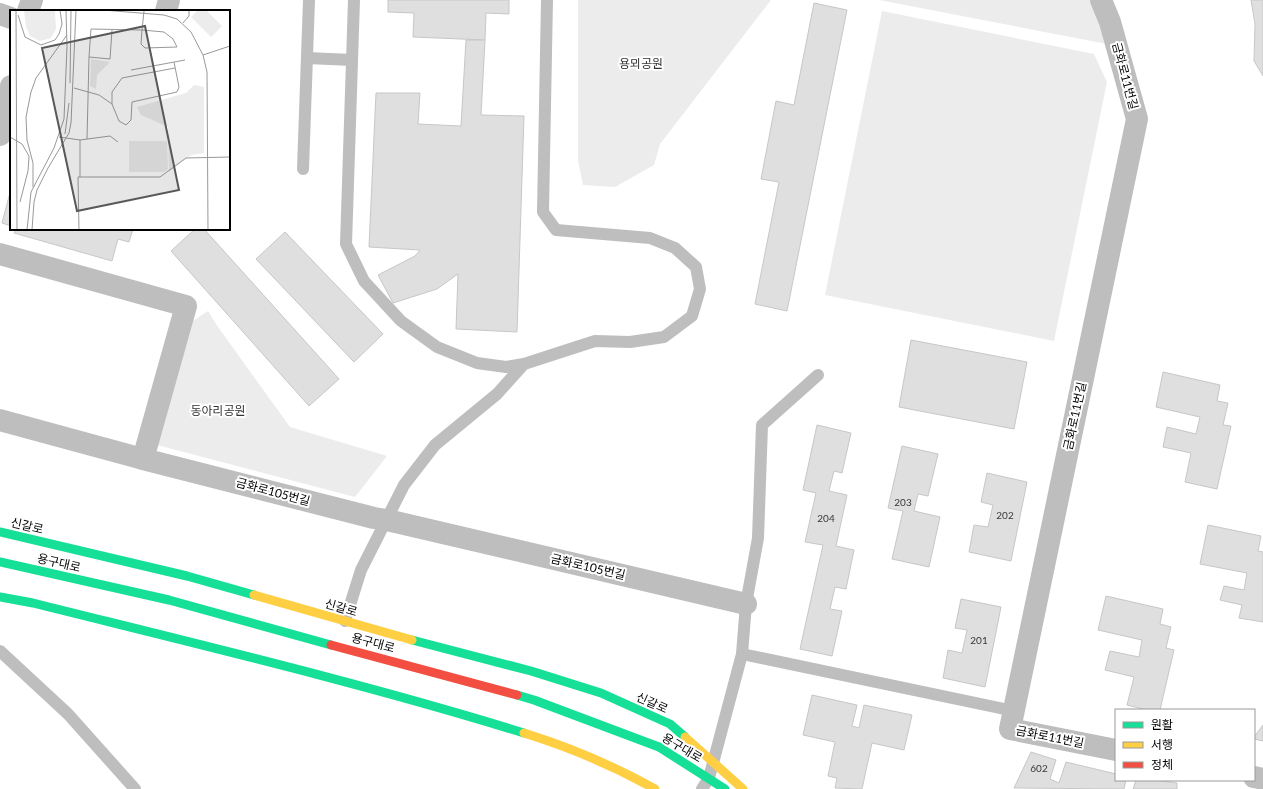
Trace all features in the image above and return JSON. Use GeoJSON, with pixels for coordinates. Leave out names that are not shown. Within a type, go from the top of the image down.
{"type":"FeatureCollection","features":[{"type":"Feature","properties":{"kind":"main road","name":"신갈로"},"geometry":{"type":"LineString","coordinates":[[0,532],[188,576],[415,641],[531,671],[601,693],[670,724]]}},
{"type":"Feature","properties":{"kind":"main road","name":"용구대로"},"geometry":{"type":"LineString","coordinates":[[0,562],[169,600],[534,700],[659,746],[725,789]]}},
{"type":"Feature","properties":{"kind":"main road"},"geometry":{"type":"LineString","coordinates":[[0,597],[34,603],[308,671],[462,714],[556,743],[637,779],[655,789]]}},
{"type":"Feature","properties":{"kind":"main road","name":"용구대로"},"geometry":{"type":"LineString","coordinates":[[670,724],[743,789]]}},
{"type":"Feature","properties":{"kind":"street"},"geometry":{"type":"LineString","coordinates":[[28,10],[32,0]]}},
{"type":"Feature","properties":{"kind":"street"},"geometry":{"type":"LineString","coordinates":[[166,10],[169,0]]}},
{"type":"Feature","properties":{"kind":"street","name":"금화로11번길"},"geometry":{"type":"LineString","coordinates":[[1101,0],[1110,22],[1136,118],[1010,729],[1115,750]]}},
{"type":"Feature","properties":{"kind":"street"},"geometry":{"type":"LineString","coordinates":[[0,14],[10,18]]}},
{"type":"Feature","properties":{"kind":"street"},"geometry":{"type":"LineString","coordinates":[[0,135],[10,90]]}},
{"type":"Feature","properties":{"kind":"street"},"geometry":{"type":"LineString","coordinates":[[0,254],[186,306],[144,459]]}},
{"type":"Feature","properties":{"kind":"street","name":"금화로105번길"},"geometry":{"type":"LineString","coordinates":[[0,420],[144,459],[374,518],[746,604]]}},
{"type":"Feature","properties":{"kind":"lane"},"geometry":{"type":"LineString","coordinates":[[303,169],[308,0]]}},
{"type":"Feature","properties":{"kind":"lane"},"geometry":{"type":"LineString","coordinates":[[354,0],[346,244],[364,281],[401,321],[437,347],[477,362],[506,367],[524,364],[595,341],[630,342],[664,337],[692,316],[700,289],[696,267],[675,248],[650,238],[556,230],[543,212],[547,0]]}},
{"type":"Feature","properties":{"kind":"lane"},"geometry":{"type":"LineString","coordinates":[[307,58],[352,60]]}},
{"type":"Feature","properties":{"kind":"lane"},"geometry":{"type":"LineString","coordinates":[[345,621],[361,570],[404,485],[435,445],[497,394],[524,364]]}},
{"type":"Feature","properties":{"kind":"lane"},"geometry":{"type":"LineString","coordinates":[[702,789],[709,778],[714,763],[742,654],[746,604],[758,538],[762,425],[818,376]]}},
{"type":"Feature","properties":{"kind":"lane"},"geometry":{"type":"LineString","coordinates":[[0,651],[68,714],[135,789]]}},
{"type":"Feature","properties":{"kind":"lane"},"geometry":{"type":"LineString","coordinates":[[742,654],[1014,711]]}},
{"type":"Feature","properties":{"kind":"green space","name":"용뫼공원"},"geometry":{"type":"Polygon","coordinates":[[[578,0],[771,0],[660,144],[654,165],[615,187],[583,185],[578,161],[578,0]]]}},
{"type":"Feature","properties":{"kind":"green space"},"geometry":{"type":"Polygon","coordinates":[[[879,0],[1101,0],[1117,46],[879,0]]]}},
{"type":"Feature","properties":{"kind":"green space"},"geometry":{"type":"Polygon","coordinates":[[[882,11],[1094,54],[1107,82],[1054,341],[825,295],[882,11]]]}},
{"type":"Feature","properties":{"kind":"green space","name":"동아리공원"},"geometry":{"type":"Polygon","coordinates":[[[208,311],[290,427],[387,456],[355,497],[157,445],[193,321],[208,311]]]}},
{"type":"Feature","properties":{"kind":"building"},"geometry":{"type":"Polygon","coordinates":[[[388,0],[509,0],[509,14],[486,13],[485,40],[413,37],[414,13],[388,12],[388,0]]]}},
{"type":"Feature","properties":{"kind":"building"},"geometry":{"type":"Polygon","coordinates":[[[1251,0],[1263,0],[1263,76],[1254,61],[1255,24],[1251,0]]]}},
{"type":"Feature","properties":{"kind":"building"},"geometry":{"type":"Polygon","coordinates":[[[814,3],[847,10],[787,311],[755,304],[779,182],[761,179],[776,101],[794,105],[814,3]]]}},
{"type":"Feature","properties":{"kind":"building"},"geometry":{"type":"Polygon","coordinates":[[[466,40],[485,40],[481,115],[524,116],[517,332],[456,329],[458,274],[437,289],[393,303],[378,275],[415,256],[420,250],[369,247],[376,93],[420,93],[418,124],[461,126],[466,40]]]}},
{"type":"Feature","properties":{"kind":"building"},"geometry":{"type":"Polygon","coordinates":[[[10,193],[10,226],[2,223],[10,193]]]}},
{"type":"Feature","properties":{"kind":"building"},"geometry":{"type":"Polygon","coordinates":[[[16,230],[133,230],[129,242],[118,239],[112,261],[14,233],[16,230]]]}},
{"type":"Feature","properties":{"kind":"building"},"geometry":{"type":"Polygon","coordinates":[[[194,230],[205,230],[339,379],[309,406],[171,251],[194,230]]]}},
{"type":"Feature","properties":{"kind":"building"},"geometry":{"type":"Polygon","coordinates":[[[285,232],[383,334],[354,362],[256,259],[285,232]]]}},
{"type":"Feature","properties":{"kind":"building"},"geometry":{"type":"Polygon","coordinates":[[[911,340],[1027,362],[1014,429],[899,407],[911,340]]]}},
{"type":"Feature","properties":{"kind":"building"},"geometry":{"type":"Polygon","coordinates":[[[1163,372],[1220,385],[1217,401],[1228,403],[1223,425],[1231,426],[1217,489],[1185,482],[1191,453],[1163,447],[1167,427],[1196,434],[1200,417],[1156,407],[1163,372]]]}},
{"type":"Feature","properties":{"kind":"building"},"geometry":{"type":"Polygon","coordinates":[[[817,425],[851,433],[842,473],[834,471],[829,491],[847,495],[836,546],[854,550],[846,589],[835,587],[830,609],[842,611],[832,656],[800,649],[823,545],[805,542],[816,493],[803,490],[817,425]]]}},
{"type":"Feature","properties":{"kind":"building"},"geometry":{"type":"Polygon","coordinates":[[[902,446],[938,454],[928,496],[918,494],[914,511],[940,517],[929,567],[892,559],[903,511],[888,508],[902,446]]]}},
{"type":"Feature","properties":{"kind":"building"},"geometry":{"type":"Polygon","coordinates":[[[987,473],[1027,482],[1011,561],[969,552],[974,525],[988,527],[993,505],[981,502],[987,473]]]}},
{"type":"Feature","properties":{"kind":"building"},"geometry":{"type":"Polygon","coordinates":[[[1208,525],[1261,536],[1258,551],[1263,552],[1263,622],[1239,618],[1242,605],[1220,600],[1224,586],[1244,590],[1247,573],[1200,564],[1208,525]]]}},
{"type":"Feature","properties":{"kind":"building"},"geometry":{"type":"Polygon","coordinates":[[[1106,596],[1163,609],[1160,624],[1171,627],[1166,648],[1174,650],[1160,709],[1143,709],[1127,705],[1134,677],[1105,670],[1110,651],[1139,657],[1142,640],[1098,630],[1106,596]]]}},
{"type":"Feature","properties":{"kind":"building"},"geometry":{"type":"Polygon","coordinates":[[[961,599],[1001,607],[985,687],[943,678],[948,650],[962,653],[967,630],[955,628],[961,599]]]}},
{"type":"Feature","properties":{"kind":"building"},"geometry":{"type":"Polygon","coordinates":[[[812,695],[857,705],[852,726],[859,728],[864,705],[912,715],[904,750],[872,743],[862,789],[835,788],[837,778],[828,776],[835,742],[803,735],[812,695]]]}},
{"type":"Feature","properties":{"kind":"building"},"geometry":{"type":"Polygon","coordinates":[[[1263,725],[1263,741],[1255,739],[1255,736],[1263,725]]]}},
{"type":"Feature","properties":{"kind":"building"},"geometry":{"type":"Polygon","coordinates":[[[1031,752],[1056,760],[1050,779],[1059,783],[1066,762],[1115,774],[1115,781],[1126,781],[1124,789],[1014,788],[1031,752]]]}},
{"type":"Feature","properties":{"kind":"building"},"geometry":{"type":"Polygon","coordinates":[[[1136,781],[1162,781],[1177,783],[1177,789],[1133,789],[1136,781]]]}},
{"type":"Feature","properties":{"kind":"traffic: fast"},"geometry":{"type":"LineString","coordinates":[[0,532],[187,576],[254,595]]}},
{"type":"Feature","properties":{"kind":"traffic: fast"},"geometry":{"type":"LineString","coordinates":[[0,562],[169,600],[331,645]]}},
{"type":"Feature","properties":{"kind":"traffic: fast"},"geometry":{"type":"LineString","coordinates":[[0,597],[33,603],[279,665],[402,697],[524,733]]}},
{"type":"Feature","properties":{"kind":"traffic: fast"},"geometry":{"type":"LineString","coordinates":[[412,640],[531,671],[601,693],[670,724],[685,737]]}},
{"type":"Feature","properties":{"kind":"traffic: fast"},"geometry":{"type":"LineString","coordinates":[[517,695],[659,747]]}},
{"type":"Feature","properties":{"kind":"traffic: fast"},"geometry":{"type":"LineString","coordinates":[[659,747],[725,789]]}},
{"type":"Feature","properties":{"kind":"traffic: slow"},"geometry":{"type":"LineString","coordinates":[[254,595],[412,640]]}},
{"type":"Feature","properties":{"kind":"traffic: slow"},"geometry":{"type":"LineString","coordinates":[[524,733],[558,744],[591,758],[655,789]]}},
{"type":"Feature","properties":{"kind":"traffic: slow"},"geometry":{"type":"LineString","coordinates":[[685,737],[743,789]]}},
{"type":"Feature","properties":{"kind":"traffic: jam"},"geometry":{"type":"LineString","coordinates":[[331,645],[517,695]]}}]}
